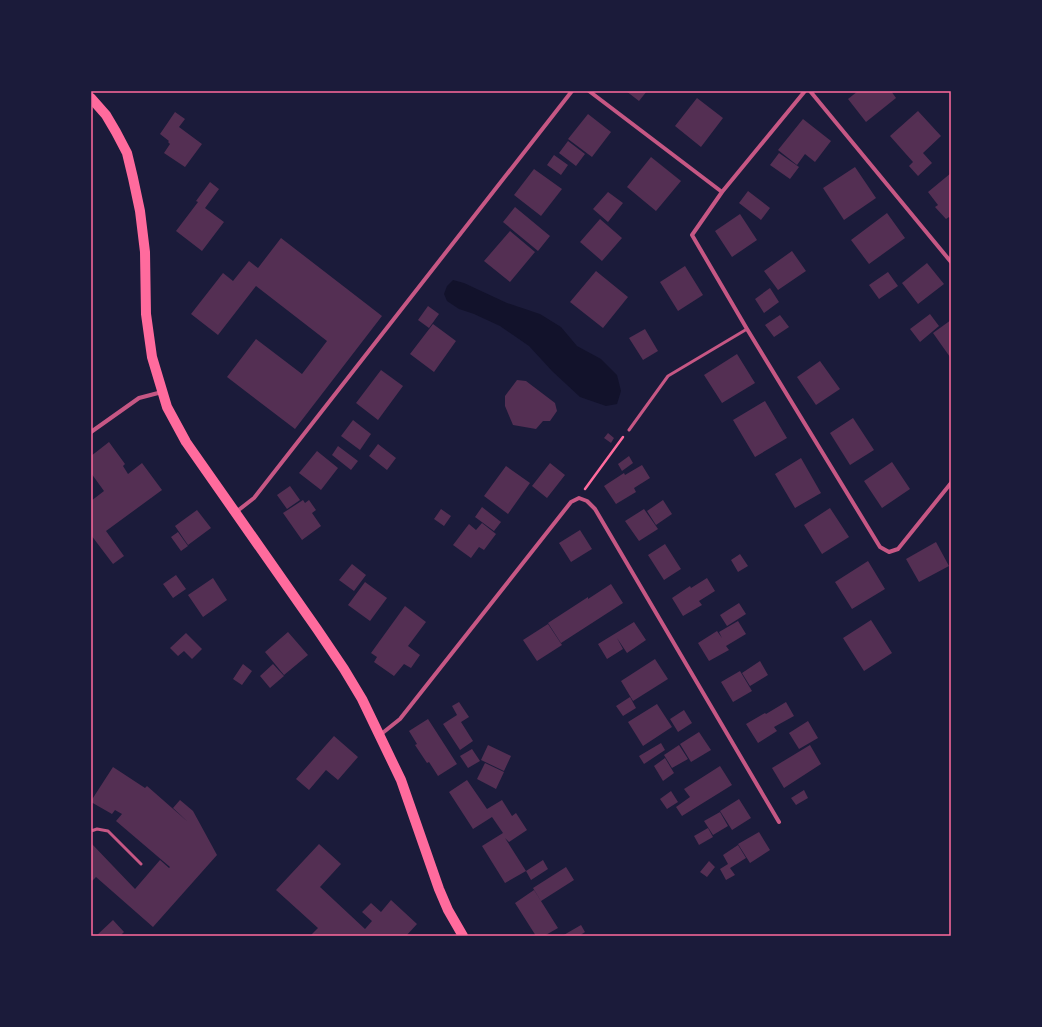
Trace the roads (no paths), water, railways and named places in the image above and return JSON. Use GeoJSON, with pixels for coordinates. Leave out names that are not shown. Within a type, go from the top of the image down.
{"type":"FeatureCollection","features":[{"type":"Feature","properties":{"kind":"main road"},"geometry":{"type":"LineString","coordinates":[[91,98],[106,115],[116,132],[126,152],[133,178],[140,211],[144,245],[146,314],[152,357],[168,407],[186,442],[313,623],[362,699],[401,780],[439,889],[461,935]]}},
{"type":"Feature","properties":{"kind":"street"},"geometry":{"type":"LineString","coordinates":[[235,513],[254,498],[572,91]]}},
{"type":"Feature","properties":{"kind":"street"},"geometry":{"type":"LineString","coordinates":[[589,91],[722,192]]}},
{"type":"Feature","properties":{"kind":"street"},"geometry":{"type":"LineString","coordinates":[[805,91],[722,192],[692,235],[746,329],[880,547],[889,552],[898,549],[951,483]]}},
{"type":"Feature","properties":{"kind":"street"},"geometry":{"type":"LineString","coordinates":[[810,91],[951,262]]}},
{"type":"Feature","properties":{"kind":"street"},"geometry":{"type":"LineString","coordinates":[[91,432],[139,398],[162,392]]}},
{"type":"Feature","properties":{"kind":"street"},"geometry":{"type":"LineString","coordinates":[[379,735],[400,719],[571,502],[579,498],[587,501],[595,509],[779,822]]}},
{"type":"Feature","properties":{"kind":"lane"},"geometry":{"type":"LineString","coordinates":[[629,430],[668,376],[746,329]]}},
{"type":"Feature","properties":{"kind":"lane"},"geometry":{"type":"LineString","coordinates":[[91,832],[97,829],[108,832],[140,864]]}}]}
